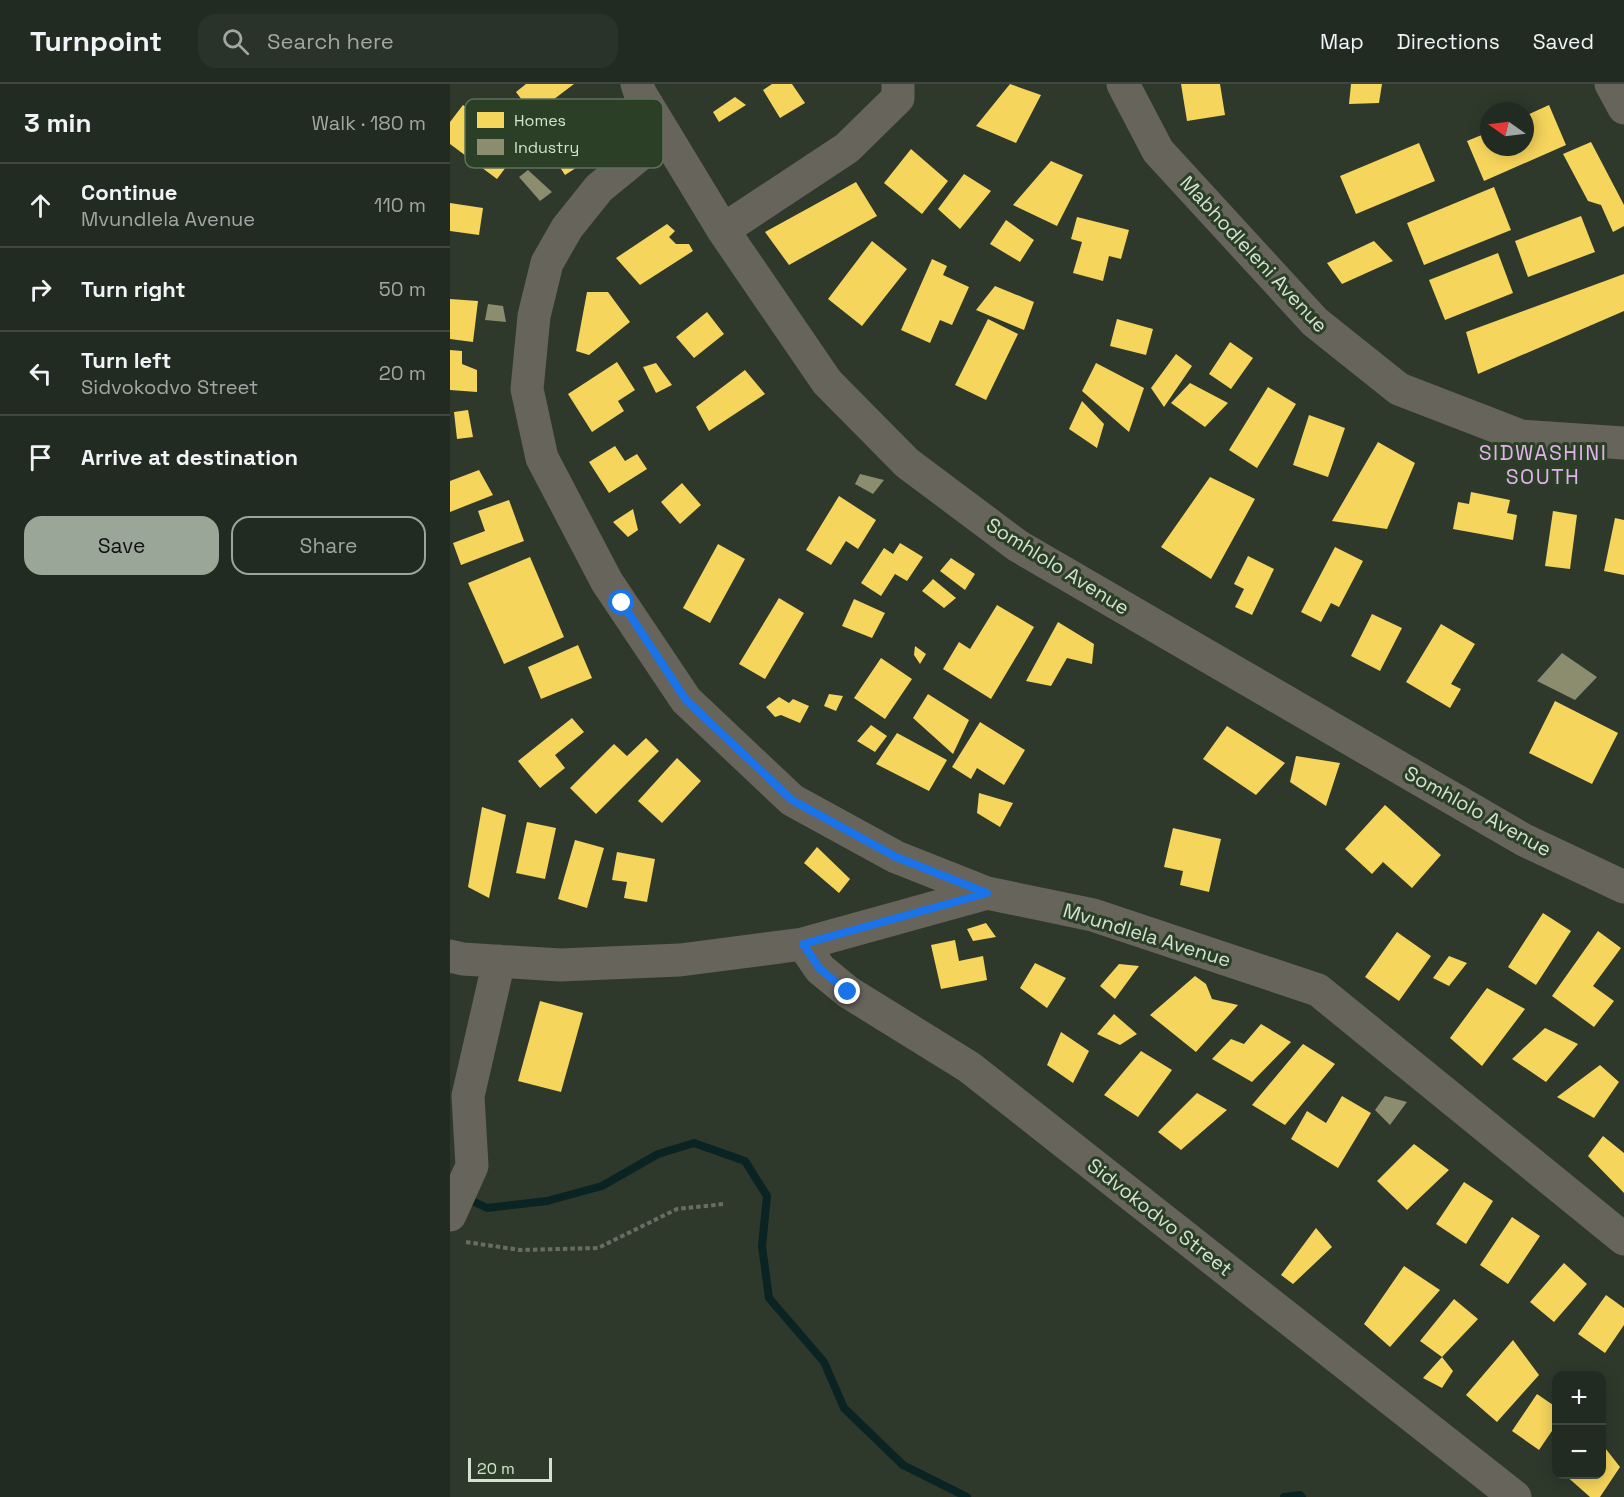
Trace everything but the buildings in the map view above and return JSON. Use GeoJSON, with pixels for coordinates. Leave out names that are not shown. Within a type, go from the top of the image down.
{"type":"FeatureCollection","features":[{"type":"Feature","properties":{"kind":"street","name":"Somhlolo Avenue"},"geometry":{"type":"LineString","coordinates":[[637,84],[645,99]]}},
{"type":"Feature","properties":{"kind":"street"},"geometry":{"type":"LineString","coordinates":[[723,230],[848,148],[898,98],[898,84]]}},
{"type":"Feature","properties":{"kind":"street","name":"Mabhodleleni Avenue"},"geometry":{"type":"LineString","coordinates":[[1123,84],[1158,151],[1315,322],[1399,389],[1521,436],[1624,443]]}},
{"type":"Feature","properties":{"kind":"street"},"geometry":{"type":"LineString","coordinates":[[1611,84],[1624,108]]}},
{"type":"Feature","properties":{"kind":"street","name":"Somhlolo Avenue"},"geometry":{"type":"LineString","coordinates":[[663,130],[723,230],[827,382],[907,463],[1018,546],[1524,840],[1624,887]]}},
{"type":"Feature","properties":{"kind":"street","name":"Mvundlela Avenue"},"geometry":{"type":"LineString","coordinates":[[623,168],[599,188],[567,228],[547,263],[534,316],[527,389],[542,458],[607,582],[686,700],[792,800],[896,857],[987,893],[1093,915],[1318,990],[1624,1239]]}},
{"type":"Feature","properties":{"kind":"street"},"geometry":{"type":"LineString","coordinates":[[450,956],[464,959],[560,965],[680,960],[803,944],[987,893]]}},
{"type":"Feature","properties":{"kind":"street","name":"Sidvokodvo Street"},"geometry":{"type":"LineString","coordinates":[[803,944],[820,969],[848,992],[969,1067],[1515,1497]]}},
{"type":"Feature","properties":{"kind":"street"},"geometry":{"type":"LineString","coordinates":[[454,1223],[472,1166],[468,1096],[499,961]]}},
{"type":"Feature","properties":{"kind":"path"},"geometry":{"type":"LineString","coordinates":[[454,1223],[520,1250],[598,1248],[677,1209],[724,1204]]}},
{"type":"Feature","properties":{"kind":"waterway"},"geometry":{"type":"LineString","coordinates":[[464,1197],[487,1208],[547,1201],[602,1186],[658,1154],[694,1143],[745,1161],[767,1196],[762,1246],[769,1298],[824,1362],[844,1408],[903,1465],[967,1497]]}},
{"type":"Feature","properties":{"kind":"waterway"},"geometry":{"type":"LineString","coordinates":[[1284,1497],[1300,1495],[1302,1497]]}},
{"type":"Feature","properties":{"kind":"district","name":"SIDWASHINI SOUTH"},"geometry":{"type":"Point","coordinates":[1543,465]}},
{"type":"Feature","properties":{"kind":"route"},"geometry":{"type":"LineString","coordinates":[[622,603],[686,700],[792,800],[896,857],[987,893],[803,944],[820,969],[848,992]]}}]}
